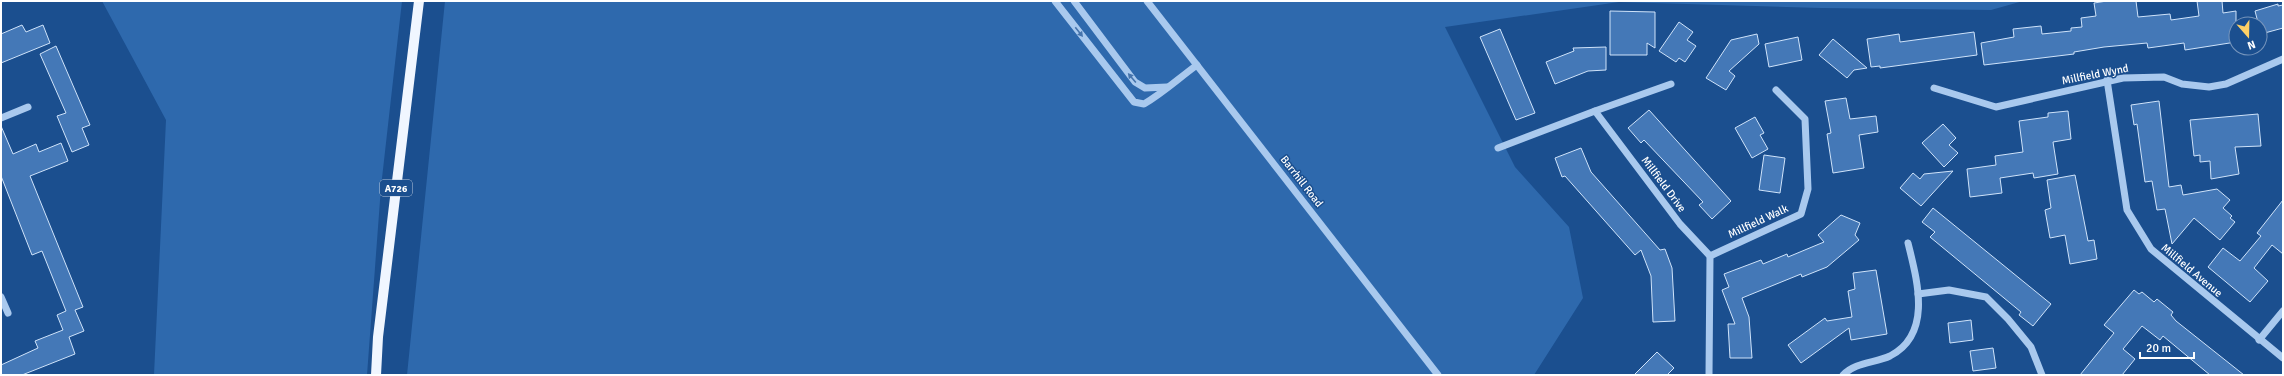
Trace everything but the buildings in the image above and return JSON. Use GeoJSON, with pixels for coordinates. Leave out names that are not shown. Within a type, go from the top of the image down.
{"type":"FeatureCollection","features":[{"type":"Feature","properties":{"kind":"main road","name":"A726"},"geometry":{"type":"LineString","coordinates":[[376,375],[378,337],[419,1]]}},
{"type":"Feature","properties":{"kind":"street"},"geometry":{"type":"LineString","coordinates":[[1055,1],[1134,102],[1144,104],[1158,96],[1167,87],[1197,65]]}},
{"type":"Feature","properties":{"kind":"street"},"geometry":{"type":"LineString","coordinates":[[1074,1],[1135,82],[1145,88],[1167,87]]}},
{"type":"Feature","properties":{"kind":"street","name":"Barrhill Road"},"geometry":{"type":"LineString","coordinates":[[1148,1],[1438,375]]}},
{"type":"Feature","properties":{"kind":"street","name":"Millfield Wynd"},"geometry":{"type":"LineString","coordinates":[[1934,88],[1996,107],[2107,80],[2144,76],[2164,77],[2182,84],[2209,87],[2226,84],[2283,59]]}},
{"type":"Feature","properties":{"kind":"street","name":"Millfield Avenue"},"geometry":{"type":"LineString","coordinates":[[2107,80],[2127,210],[2151,249],[2283,358]]}},
{"type":"Feature","properties":{"kind":"street"},"geometry":{"type":"LineString","coordinates":[[1498,148],[1670,84]]}},
{"type":"Feature","properties":{"kind":"street","name":"Millfield Walk"},"geometry":{"type":"LineString","coordinates":[[1710,256],[1801,214],[1808,189],[1805,119],[1776,90]]}},
{"type":"Feature","properties":{"kind":"street"},"geometry":{"type":"LineString","coordinates":[[1,118],[28,107]]}},
{"type":"Feature","properties":{"kind":"street","name":"Millfield Drive"},"geometry":{"type":"LineString","coordinates":[[1595,111],[1680,224],[1710,256]]}},
{"type":"Feature","properties":{"kind":"street"},"geometry":{"type":"LineString","coordinates":[[1843,375],[1849,369],[1890,356],[1908,343],[1918,318],[1918,282],[1908,243]]}},
{"type":"Feature","properties":{"kind":"street"},"geometry":{"type":"LineString","coordinates":[[1709,375],[1710,256]]}},
{"type":"Feature","properties":{"kind":"street"},"geometry":{"type":"LineString","coordinates":[[1918,294],[1949,290],[1986,297],[2008,318],[2031,347],[2042,375]]}},
{"type":"Feature","properties":{"kind":"street"},"geometry":{"type":"LineString","coordinates":[[1,297],[8,313]]}},
{"type":"Feature","properties":{"kind":"street"},"geometry":{"type":"LineString","coordinates":[[2260,340],[2283,311]]}},
{"type":"Feature","properties":{"kind":"shaded area"},"geometry":{"type":"Polygon","coordinates":[[[102,1],[402,1],[381,187],[367,375],[154,375],[166,120],[102,1]]]}},
{"type":"Feature","properties":{"kind":"shaded area"},"geometry":{"type":"Polygon","coordinates":[[[445,1],[2023,1],[1991,10],[1821,8],[1619,2],[1445,27],[1515,167],[1569,227],[1583,298],[1534,375],[407,375],[445,1]]]}}]}
